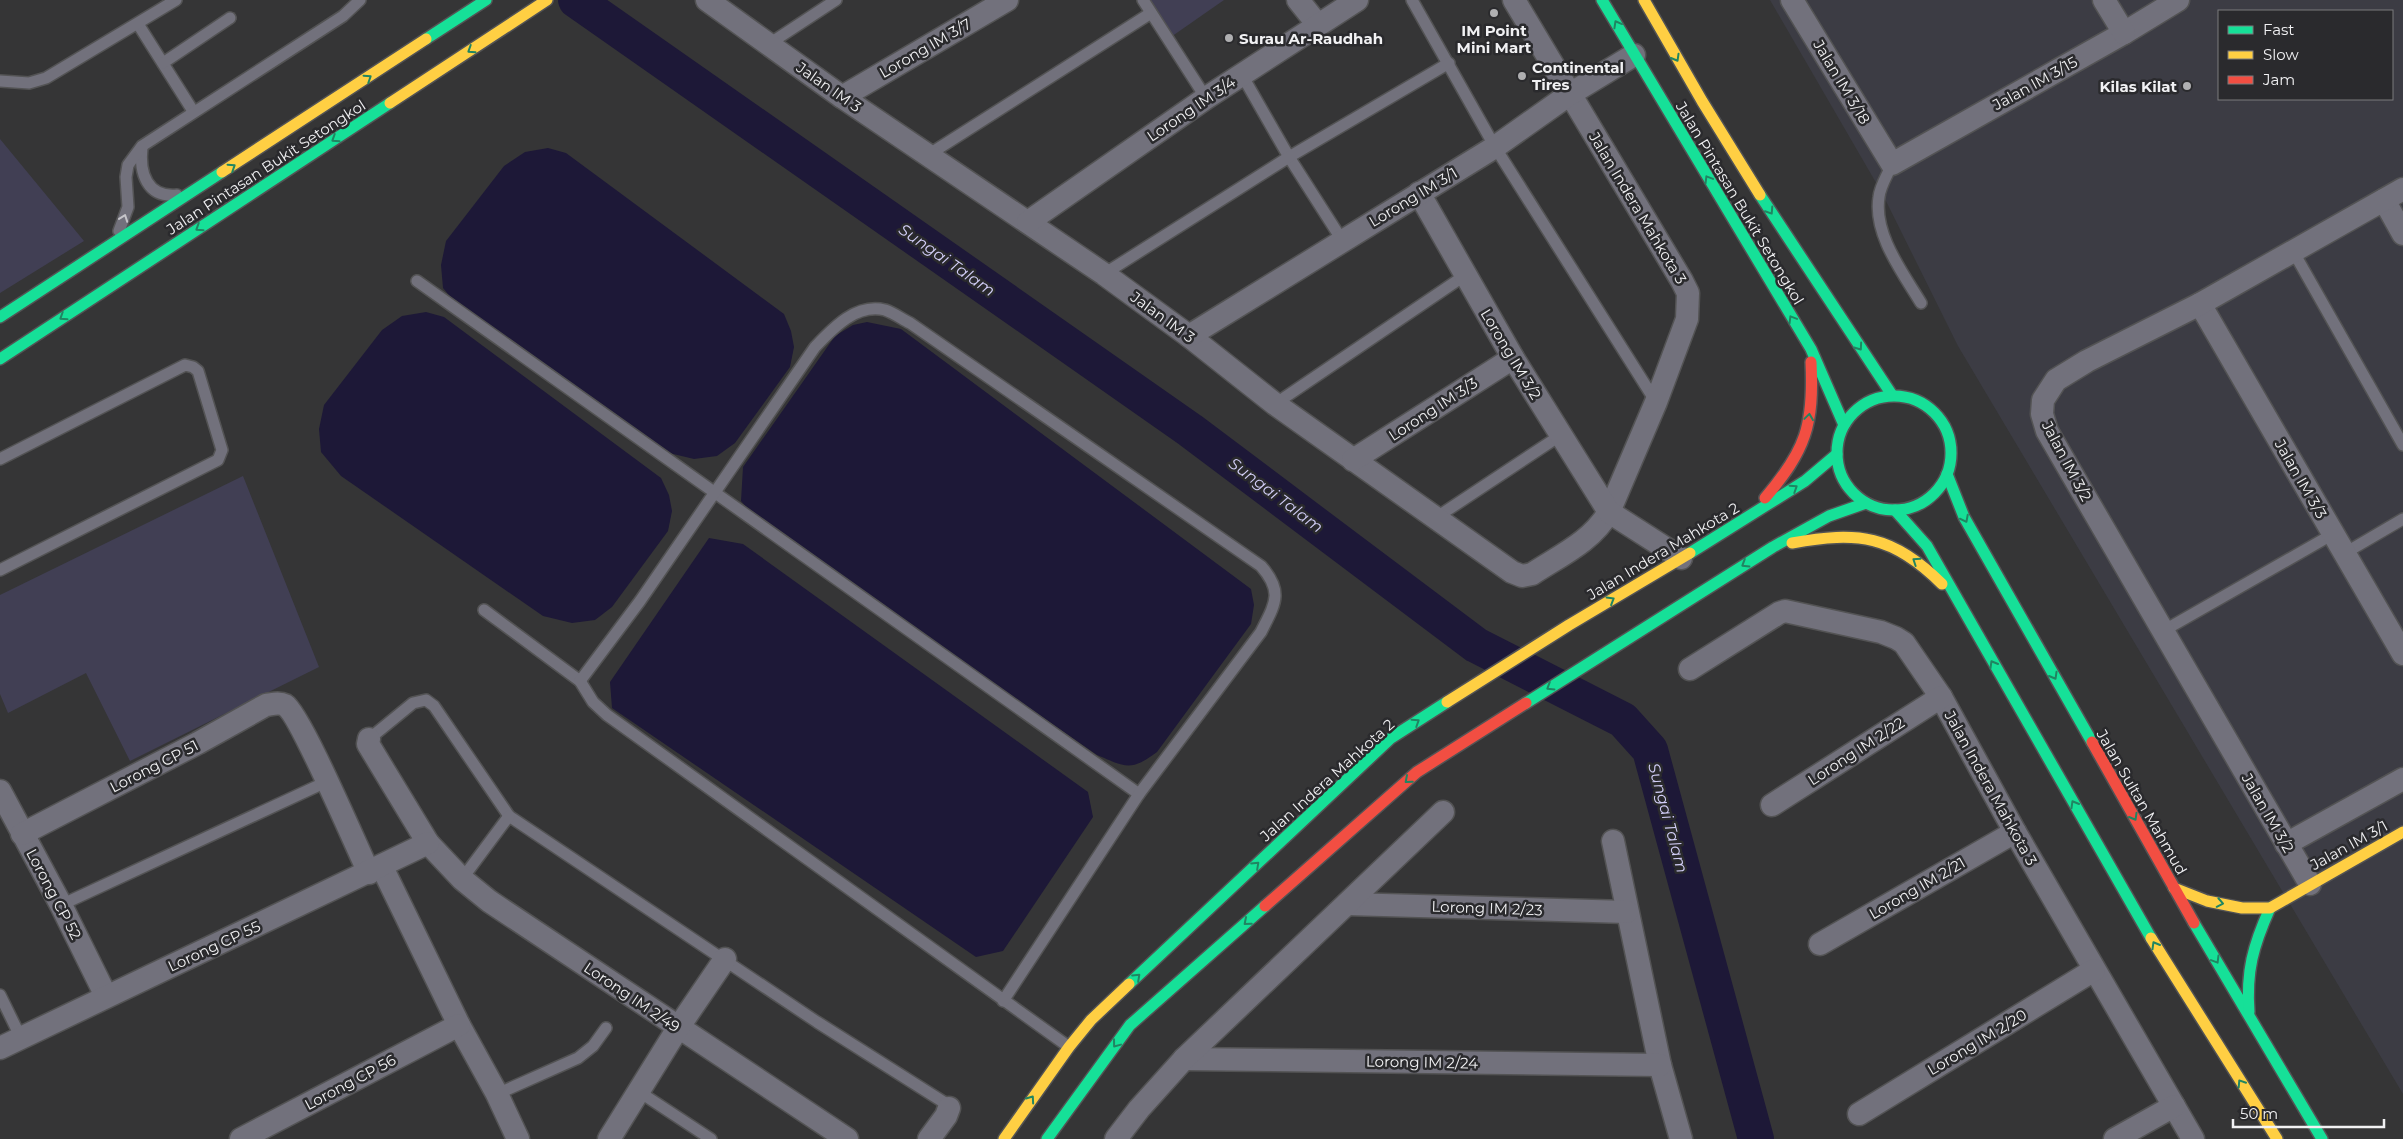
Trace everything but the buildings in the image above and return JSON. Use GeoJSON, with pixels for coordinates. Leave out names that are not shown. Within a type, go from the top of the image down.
{"type":"FeatureCollection","features":[{"type":"Feature","properties":{"kind":"main road","name":"Jalan Pintasan Bukit Setongkol"},"geometry":{"type":"LineString","coordinates":[[0,317],[486,0]]}},
{"type":"Feature","properties":{"kind":"main road","name":"Jalan Pintasan Bukit Setongkol"},"geometry":{"type":"LineString","coordinates":[[0,358],[547,0]]}},
{"type":"Feature","properties":{"kind":"main road","name":"Jalan Pintasan Bukit Setongkol"},"geometry":{"type":"LineString","coordinates":[[1602,0],[1811,349],[1844,425]]}},
{"type":"Feature","properties":{"kind":"main road","name":"Jalan Pintasan Bukit Setongkol"},"geometry":{"type":"LineString","coordinates":[[1644,0],[1701,102],[1845,327],[1892,395]]}},
{"type":"Feature","properties":{"kind":"main road"},"geometry":{"type":"LineString","coordinates":[[1750,517],[1796,459],[1807,429],[1812,389],[1811,349]]}},
{"type":"Feature","properties":{"kind":"main road"},"geometry":{"type":"LineString","coordinates":[[1892,395],[1911,398],[1928,406],[1941,420],[1949,436],[1951,455],[1947,474],[1939,488],[1926,500],[1911,507],[1895,510],[1880,508],[1866,503],[1851,490],[1841,473],[1837,454],[1839,439],[1844,425],[1856,410],[1873,399],[1892,395]]}},
{"type":"Feature","properties":{"kind":"main road","name":"Jalan Indera Mahkota 2"},"geometry":{"type":"LineString","coordinates":[[1004,1139],[1069,1047],[1091,1020],[1391,738],[1569,625],[1750,517],[1805,481],[1837,454]]}},
{"type":"Feature","properties":{"kind":"main road","name":"Jalan Sultan Mahmud"},"geometry":{"type":"LineString","coordinates":[[1947,474],[1964,516],[2174,888],[2322,1139]]}},
{"type":"Feature","properties":{"kind":"main road"},"geometry":{"type":"LineString","coordinates":[[1047,1139],[1130,1025],[1417,772],[1773,546],[1830,516],[1866,503]]}},
{"type":"Feature","properties":{"kind":"main road"},"geometry":{"type":"LineString","coordinates":[[1895,510],[1927,546],[1952,593],[2159,952],[2277,1139]]}},
{"type":"Feature","properties":{"kind":"main road"},"geometry":{"type":"LineString","coordinates":[[1773,546],[1811,540],[1854,538],[1893,546],[1926,568],[1952,593]]}},
{"type":"Feature","properties":{"kind":"main road","name":"Jalan IM 3/1"},"geometry":{"type":"LineString","coordinates":[[2270,908],[2403,832]]}},
{"type":"Feature","properties":{"kind":"main road"},"geometry":{"type":"LineString","coordinates":[[2174,888],[2207,901],[2242,908],[2270,908],[2252,946],[2247,969],[2249,1016]]}},
{"type":"Feature","properties":{"kind":"street","name":"Jalan IM 3"},"geometry":{"type":"LineString","coordinates":[[707,0],[842,97],[1104,274],[1189,336],[1275,404],[1353,460],[1437,516],[1512,572],[1522,576],[1532,574],[1592,536],[1609,512]]}},
{"type":"Feature","properties":{"kind":"street","name":"Lorong IM 3/7"},"geometry":{"type":"LineString","coordinates":[[842,97],[1006,0]]}},
{"type":"Feature","properties":{"kind":"street"},"geometry":{"type":"LineString","coordinates":[[1298,0],[1318,25]]}},
{"type":"Feature","properties":{"kind":"street","name":"Lorong IM 3/4"},"geometry":{"type":"LineString","coordinates":[[1028,222],[1206,98],[1357,0]]}},
{"type":"Feature","properties":{"kind":"street","name":"Jalan Indera Mahkota 3"},"geometry":{"type":"LineString","coordinates":[[1514,0],[1688,293],[1687,318],[1656,402],[1609,512]]}},
{"type":"Feature","properties":{"kind":"street","name":"Jalan IM 3/18"},"geometry":{"type":"LineString","coordinates":[[1792,0],[1892,164]]}},
{"type":"Feature","properties":{"kind":"street"},"geometry":{"type":"LineString","coordinates":[[2104,0],[2124,33]]}},
{"type":"Feature","properties":{"kind":"street","name":"Jalan IM 3/15"},"geometry":{"type":"LineString","coordinates":[[1892,164],[2124,33],[2178,0]]}},
{"type":"Feature","properties":{"kind":"street","name":"Lorong IM 3/1"},"geometry":{"type":"LineString","coordinates":[[1189,336],[1495,147],[1570,94],[1634,55]]}},
{"type":"Feature","properties":{"kind":"street","name":"Lorong IM 3/2"},"geometry":{"type":"LineString","coordinates":[[1419,193],[1464,276],[1609,512]]}},
{"type":"Feature","properties":{"kind":"street"},"geometry":{"type":"LineString","coordinates":[[2394,194],[2403,234]]}},
{"type":"Feature","properties":{"kind":"street","name":"Jalan IM 3/2"},"geometry":{"type":"LineString","coordinates":[[2310,884],[2047,431],[2042,414],[2044,400],[2056,380],[2079,366],[2200,304],[2394,194]]}},
{"type":"Feature","properties":{"kind":"street","name":"Jalan IM 3/3"},"geometry":{"type":"LineString","coordinates":[[2200,304],[2403,654]]}},
{"type":"Feature","properties":{"kind":"street","name":"Lorong IM 3/3"},"geometry":{"type":"LineString","coordinates":[[1353,460],[1513,358]]}},
{"type":"Feature","properties":{"kind":"street"},"geometry":{"type":"LineString","coordinates":[[1609,512],[1681,558]]}},
{"type":"Feature","properties":{"kind":"street","name":"Jalan Indera Mahkota 3"},"geometry":{"type":"LineString","coordinates":[[1690,670],[1773,617],[1786,611],[1896,638],[1910,651],[1941,697],[2015,832],[2193,1139]]}},
{"type":"Feature","properties":{"kind":"street","name":"Lorong IM 2/22"},"geometry":{"type":"LineString","coordinates":[[1772,805],[1941,697]]}},
{"type":"Feature","properties":{"kind":"street","name":"Lorong CP 51"},"geometry":{"type":"LineString","coordinates":[[22,834],[198,743],[266,705],[278,703],[286,706],[301,728],[326,782]]}},
{"type":"Feature","properties":{"kind":"street","name":"Lorong IM 2/49"},"geometry":{"type":"LineString","coordinates":[[370,739],[368,744],[428,843],[462,879],[489,901],[846,1139]]}},
{"type":"Feature","properties":{"kind":"street"},"geometry":{"type":"LineString","coordinates":[[2286,844],[2403,779]]}},
{"type":"Feature","properties":{"kind":"street"},"geometry":{"type":"LineString","coordinates":[[326,782],[498,1094],[518,1139]]}},
{"type":"Feature","properties":{"kind":"street","name":"Lorong CP 52"},"geometry":{"type":"LineString","coordinates":[[0,791],[61,905],[106,996]]}},
{"type":"Feature","properties":{"kind":"street"},"geometry":{"type":"LineString","coordinates":[[1116,1139],[1139,1108],[1184,1058],[1443,812]]}},
{"type":"Feature","properties":{"kind":"street","name":"Lorong IM 2/21"},"geometry":{"type":"LineString","coordinates":[[1820,944],[2015,832]]}},
{"type":"Feature","properties":{"kind":"street"},"geometry":{"type":"LineString","coordinates":[[1613,841],[1660,1065],[1681,1139]]}},
{"type":"Feature","properties":{"kind":"street","name":"Lorong CP 55"},"geometry":{"type":"LineString","coordinates":[[0,1048],[428,843]]}},
{"type":"Feature","properties":{"kind":"street","name":"Lorong IM 2/23"},"geometry":{"type":"LineString","coordinates":[[1347,904],[1628,912]]}},
{"type":"Feature","properties":{"kind":"street"},"geometry":{"type":"LineString","coordinates":[[609,1139],[678,1028],[725,959]]}},
{"type":"Feature","properties":{"kind":"street","name":"Lorong IM 2/20"},"geometry":{"type":"LineString","coordinates":[[1859,1114],[2094,970]]}},
{"type":"Feature","properties":{"kind":"street","name":"Lorong CP 56"},"geometry":{"type":"LineString","coordinates":[[241,1139],[459,1025]]}},
{"type":"Feature","properties":{"kind":"street","name":"Lorong IM 2/24"},"geometry":{"type":"LineString","coordinates":[[1184,1058],[1660,1065]]}},
{"type":"Feature","properties":{"kind":"street"},"geometry":{"type":"LineString","coordinates":[[2115,1139],[2174,1106]]}},
{"type":"Feature","properties":{"kind":"street"},"geometry":{"type":"LineString","coordinates":[[929,1139],[946,1116],[949,1108]]}},
{"type":"Feature","properties":{"kind":"lane"},"geometry":{"type":"LineString","coordinates":[[0,81],[29,84],[46,78],[176,0]]}},
{"type":"Feature","properties":{"kind":"lane"},"geometry":{"type":"LineString","coordinates":[[80,265],[115,237],[124,221],[128,207],[126,177],[128,164],[142,146],[193,111],[343,16],[360,0]]}},
{"type":"Feature","properties":{"kind":"lane"},"geometry":{"type":"LineString","coordinates":[[769,44],[836,0]]}},
{"type":"Feature","properties":{"kind":"lane"},"geometry":{"type":"LineString","coordinates":[[1143,0],[1206,98]]}},
{"type":"Feature","properties":{"kind":"lane"},"geometry":{"type":"LineString","coordinates":[[1412,0],[1495,147],[1656,402]]}},
{"type":"Feature","properties":{"kind":"lane"},"geometry":{"type":"LineString","coordinates":[[928,155],[1151,13]]}},
{"type":"Feature","properties":{"kind":"lane"},"geometry":{"type":"LineString","coordinates":[[163,63],[230,18]]}},
{"type":"Feature","properties":{"kind":"lane"},"geometry":{"type":"LineString","coordinates":[[138,24],[193,111]]}},
{"type":"Feature","properties":{"kind":"lane"},"geometry":{"type":"LineString","coordinates":[[1104,274],[1289,157],[1449,63]]}},
{"type":"Feature","properties":{"kind":"lane"},"geometry":{"type":"LineString","coordinates":[[1242,75],[1289,157],[1342,240]]}},
{"type":"Feature","properties":{"kind":"lane"},"geometry":{"type":"LineString","coordinates":[[142,146],[140,165],[146,180],[154,190],[166,196],[190,194]]}},
{"type":"Feature","properties":{"kind":"lane"},"geometry":{"type":"LineString","coordinates":[[1892,164],[1879,196],[1879,216],[1886,241],[1921,304]]}},
{"type":"Feature","properties":{"kind":"lane"},"geometry":{"type":"LineString","coordinates":[[2293,251],[2403,445]]}},
{"type":"Feature","properties":{"kind":"lane"},"geometry":{"type":"LineString","coordinates":[[1275,404],[1464,276]]}},
{"type":"Feature","properties":{"kind":"lane"},"geometry":{"type":"LineString","coordinates":[[416,282],[1139,794]]}},
{"type":"Feature","properties":{"kind":"lane"},"geometry":{"type":"LineString","coordinates":[[580,681],[640,601],[816,347],[837,324],[862,310],[885,310],[910,323],[1261,566],[1272,579],[1276,602],[1262,632],[1139,794],[1003,1000]]}},
{"type":"Feature","properties":{"kind":"lane"},"geometry":{"type":"LineString","coordinates":[[0,459],[185,365],[193,367],[198,371],[222,450],[218,460],[0,570]]}},
{"type":"Feature","properties":{"kind":"lane"},"geometry":{"type":"LineString","coordinates":[[1437,516],[1561,435]]}},
{"type":"Feature","properties":{"kind":"lane"},"geometry":{"type":"LineString","coordinates":[[2163,631],[2339,543],[2403,519]]}},
{"type":"Feature","properties":{"kind":"lane"},"geometry":{"type":"LineString","coordinates":[[484,610],[580,681],[593,702],[606,715],[1069,1047]]}},
{"type":"Feature","properties":{"kind":"lane"},"geometry":{"type":"LineString","coordinates":[[370,739],[413,703],[426,700],[434,706],[509,816],[817,1022],[945,1103],[949,1108]]}},
{"type":"Feature","properties":{"kind":"lane"},"geometry":{"type":"LineString","coordinates":[[61,905],[326,782]]}},
{"type":"Feature","properties":{"kind":"lane"},"geometry":{"type":"LineString","coordinates":[[462,879],[509,816]]}},
{"type":"Feature","properties":{"kind":"lane"},"geometry":{"type":"LineString","coordinates":[[0,995],[21,1038]]}},
{"type":"Feature","properties":{"kind":"lane"},"geometry":{"type":"LineString","coordinates":[[498,1094],[578,1058],[593,1046],[606,1028]]}},
{"type":"Feature","properties":{"kind":"lane"},"geometry":{"type":"LineString","coordinates":[[638,1091],[711,1139]]}},
{"type":"Feature","properties":{"kind":"shaded area"},"geometry":{"type":"Polygon","coordinates":[[[1143,0],[1224,0],[1168,39],[1143,0]]]}},
{"type":"Feature","properties":{"kind":"shaded area"},"geometry":{"type":"Polygon","coordinates":[[[1770,0],[2403,0],[2403,1094],[1958,346],[1882,193],[1770,0]]]}},
{"type":"Feature","properties":{"kind":"shaded area"},"geometry":{"type":"Polygon","coordinates":[[[0,139],[84,241],[0,293],[0,139]]]}},
{"type":"Feature","properties":{"kind":"shaded area"},"geometry":{"type":"Polygon","coordinates":[[[548,148],[566,153],[784,314],[791,331],[794,347],[790,367],[735,443],[717,456],[694,459],[665,452],[463,312],[443,288],[441,265],[446,241],[504,166],[525,152],[548,148]]]}},
{"type":"Feature","properties":{"kind":"shaded area"},"geometry":{"type":"Polygon","coordinates":[[[426,312],[444,317],[661,478],[669,495],[672,511],[668,531],[612,607],[595,620],[572,623],[543,616],[341,476],[321,452],[319,429],[324,405],[382,330],[402,316],[426,312]]]}},
{"type":"Feature","properties":{"kind":"shaded area"},"geometry":{"type":"Polygon","coordinates":[[[867,322],[901,329],[1251,589],[1254,605],[1251,624],[1157,752],[1148,758],[1140,763],[1128,766],[1097,755],[755,517],[741,501],[743,467],[835,336],[853,325],[867,322]]]}},
{"type":"Feature","properties":{"kind":"shaded area"},"geometry":{"type":"Polygon","coordinates":[[[243,476],[319,667],[130,761],[86,673],[8,713],[0,694],[0,595],[243,476]]]}},
{"type":"Feature","properties":{"kind":"shaded area"},"geometry":{"type":"Polygon","coordinates":[[[709,538],[743,544],[1088,792],[1093,817],[1003,951],[976,957],[612,708],[610,682],[709,538]]]}},
{"type":"Feature","properties":{"kind":"waterway","name":"Sungai Talam"},"geometry":{"type":"LineString","coordinates":[[576,0],[1190,430],[1476,645],[1623,720],[1650,750],[1756,1139]]}},
{"type":"Feature","properties":{"kind":"traffic: fast"},"geometry":{"type":"LineString","coordinates":[[426,39],[486,0]]}},
{"type":"Feature","properties":{"kind":"traffic: fast"},"geometry":{"type":"LineString","coordinates":[[1602,0],[1811,349],[1844,425]]}},
{"type":"Feature","properties":{"kind":"traffic: fast"},"geometry":{"type":"LineString","coordinates":[[0,359],[390,103]]}},
{"type":"Feature","properties":{"kind":"traffic: fast"},"geometry":{"type":"LineString","coordinates":[[0,317],[222,172]]}},
{"type":"Feature","properties":{"kind":"traffic: fast"},"geometry":{"type":"LineString","coordinates":[[1760,195],[1892,395]]}},
{"type":"Feature","properties":{"kind":"traffic: fast"},"geometry":{"type":"LineString","coordinates":[[1894,396],[1916,401],[1934,413],[1946,431],[1951,453],[1946,475],[1934,493],[1916,505],[1894,510],[1872,505],[1854,493],[1842,475],[1837,453],[1842,431],[1854,413],[1872,401],[1894,396]]}},
{"type":"Feature","properties":{"kind":"traffic: fast"},"geometry":{"type":"LineString","coordinates":[[1690,553],[1805,481],[1837,454]]}},
{"type":"Feature","properties":{"kind":"traffic: fast"},"geometry":{"type":"LineString","coordinates":[[1947,474],[1964,517],[2092,742]]}},
{"type":"Feature","properties":{"kind":"traffic: fast"},"geometry":{"type":"LineString","coordinates":[[1526,703],[1773,547],[1829,516],[1866,503]]}},
{"type":"Feature","properties":{"kind":"traffic: fast"},"geometry":{"type":"LineString","coordinates":[[1895,510],[1927,546],[2151,938]]}},
{"type":"Feature","properties":{"kind":"traffic: fast"},"geometry":{"type":"LineString","coordinates":[[1129,984],[1391,738],[1447,702]]}},
{"type":"Feature","properties":{"kind":"traffic: fast"},"geometry":{"type":"LineString","coordinates":[[1047,1139],[1130,1025],[1265,906]]}},
{"type":"Feature","properties":{"kind":"traffic: fast"},"geometry":{"type":"LineString","coordinates":[[2249,1012],[2248,997],[2252,959],[2270,908]]}},
{"type":"Feature","properties":{"kind":"traffic: fast"},"geometry":{"type":"LineString","coordinates":[[2194,923],[2322,1139]]}},
{"type":"Feature","properties":{"kind":"traffic: slow"},"geometry":{"type":"LineString","coordinates":[[390,103],[547,0]]}},
{"type":"Feature","properties":{"kind":"traffic: slow"},"geometry":{"type":"LineString","coordinates":[[1644,0],[1702,101],[1760,195]]}},
{"type":"Feature","properties":{"kind":"traffic: slow"},"geometry":{"type":"LineString","coordinates":[[222,172],[426,39]]}},
{"type":"Feature","properties":{"kind":"traffic: slow"},"geometry":{"type":"LineString","coordinates":[[1792,543],[1836,537],[1873,541],[1890,546],[1907,555],[1942,584]]}},
{"type":"Feature","properties":{"kind":"traffic: slow"},"geometry":{"type":"LineString","coordinates":[[1447,702],[1569,625],[1690,553]]}},
{"type":"Feature","properties":{"kind":"traffic: slow"},"geometry":{"type":"LineString","coordinates":[[2174,888],[2207,901],[2242,908],[2270,908],[2403,832]]}},
{"type":"Feature","properties":{"kind":"traffic: slow"},"geometry":{"type":"LineString","coordinates":[[2151,938],[2277,1139]]}},
{"type":"Feature","properties":{"kind":"traffic: slow"},"geometry":{"type":"LineString","coordinates":[[1004,1139],[1069,1047],[1091,1020],[1129,984]]}},
{"type":"Feature","properties":{"kind":"traffic: jam"},"geometry":{"type":"LineString","coordinates":[[1765,498],[1790,465],[1804,436],[1809,420],[1811,403],[1811,362]]}},
{"type":"Feature","properties":{"kind":"traffic: jam"},"geometry":{"type":"LineString","coordinates":[[1265,906],[1417,772],[1526,703]]}},
{"type":"Feature","properties":{"kind":"traffic: jam"},"geometry":{"type":"LineString","coordinates":[[2092,742],[2194,923]]}},
{"type":"Feature","properties":{"kind":"place","name":"IM Point Mini Mart"},"geometry":{"type":"Point","coordinates":[1494,13]}},
{"type":"Feature","properties":{"kind":"place","name":"Surau Ar-Raudhah"},"geometry":{"type":"Point","coordinates":[1229,38]}},
{"type":"Feature","properties":{"kind":"place","name":"Continental Tires"},"geometry":{"type":"Point","coordinates":[1522,76]}},
{"type":"Feature","properties":{"kind":"place","name":"Kilas Kilat"},"geometry":{"type":"Point","coordinates":[2187,86]}}]}
